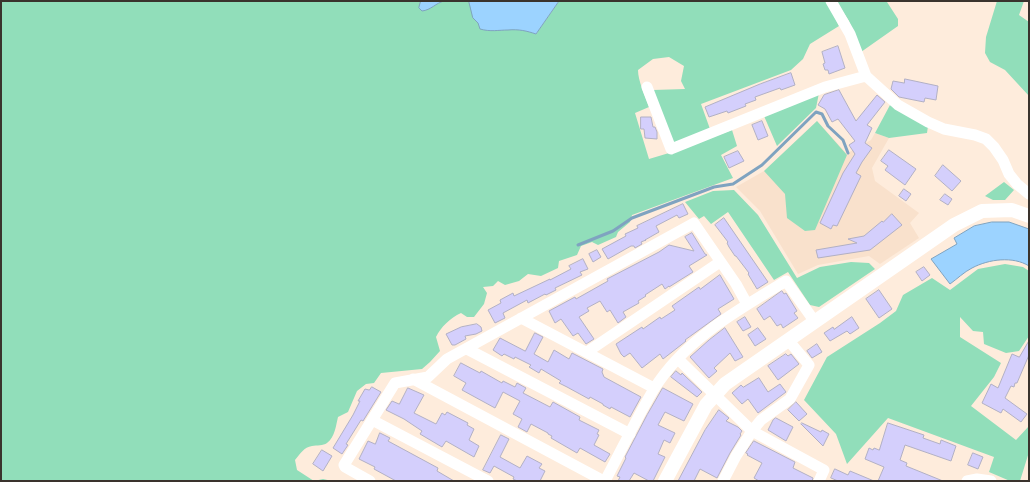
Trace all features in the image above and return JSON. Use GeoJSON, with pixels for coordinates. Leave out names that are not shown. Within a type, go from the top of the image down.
{"type":"FeatureCollection","features":[{"type":"Feature","properties":{"kind":"street"},"geometry":{"type":"LineString","coordinates":[[831,1],[850,34],[866,76],[898,105],[928,122],[944,129],[975,135],[986,139],[1003,160],[1008,174],[1029,194]]}},
{"type":"Feature","properties":{"kind":"street"},"geometry":{"type":"LineString","coordinates":[[647,88],[671,149],[824,88],[866,76]]}},
{"type":"Feature","properties":{"kind":"street"},"geometry":{"type":"LineString","coordinates":[[665,481],[706,405],[725,384],[954,225],[982,211],[1012,210],[1029,216]]}},
{"type":"Feature","properties":{"kind":"street"},"geometry":{"type":"LineString","coordinates":[[370,481],[344,467],[344,465],[395,383],[428,377],[447,359],[694,223],[736,284],[747,304]]}},
{"type":"Feature","properties":{"kind":"street"},"geometry":{"type":"LineString","coordinates":[[587,352],[720,262]]}},
{"type":"Feature","properties":{"kind":"street"},"geometry":{"type":"LineString","coordinates":[[413,380],[605,481],[654,388],[692,344],[747,304],[786,282],[815,322]]}},
{"type":"Feature","properties":{"kind":"street"},"geometry":{"type":"LineString","coordinates":[[521,318],[654,388]]}},
{"type":"Feature","properties":{"kind":"street"},"geometry":{"type":"LineString","coordinates":[[726,480],[736,456],[752,431],[762,420],[790,399],[809,365],[789,341]]}},
{"type":"Feature","properties":{"kind":"street"},"geometry":{"type":"LineString","coordinates":[[467,349],[630,434]]}},
{"type":"Feature","properties":{"kind":"street"},"geometry":{"type":"LineString","coordinates":[[678,359],[752,431],[824,470],[819,481]]}},
{"type":"Feature","properties":{"kind":"street"},"geometry":{"type":"LineString","coordinates":[[372,420],[488,481]]}},
{"type":"Feature","properties":{"kind":"street"},"geometry":{"type":"LineString","coordinates":[[967,481],[977,479],[991,481]]}},
{"type":"Feature","properties":{"kind":"shaded area"},"geometry":{"type":"Polygon","coordinates":[[[817,121],[847,154],[871,140],[875,133],[889,138],[872,168],[875,181],[919,213],[910,223],[919,238],[880,264],[869,256],[818,265],[798,274],[760,211],[736,187],[764,171],[817,121]]]}},
{"type":"Feature","properties":{"kind":"green space"},"geometry":{"type":"Polygon","coordinates":[[[1,1],[471,1],[536,34],[559,1],[825,1],[828,3],[839,26],[810,44],[803,59],[791,70],[701,104],[710,129],[674,144],[653,90],[685,89],[681,81],[684,66],[669,57],[653,59],[638,70],[640,83],[649,107],[635,113],[649,159],[732,130],[737,146],[721,155],[733,178],[632,215],[630,222],[618,232],[616,237],[598,245],[592,242],[581,246],[577,255],[559,261],[558,268],[541,276],[528,274],[519,281],[505,285],[498,281],[493,286],[483,287],[487,293],[484,304],[474,317],[467,317],[461,313],[453,317],[443,326],[436,337],[440,351],[430,362],[422,369],[381,373],[374,383],[366,384],[357,391],[348,412],[338,417],[335,431],[332,438],[327,443],[324,445],[309,447],[300,453],[295,460],[297,470],[314,481],[1,481],[1,1]]]}},
{"type":"Feature","properties":{"kind":"green space"},"geometry":{"type":"Polygon","coordinates":[[[836,1],[887,2],[898,19],[898,26],[861,52],[849,21],[836,1]]]}},
{"type":"Feature","properties":{"kind":"green space"},"geometry":{"type":"Polygon","coordinates":[[[997,1],[1024,1],[1019,15],[1029,22],[1029,96],[1005,70],[990,62],[985,53],[986,37],[997,1]]]}},
{"type":"Feature","properties":{"kind":"green space"},"geometry":{"type":"Polygon","coordinates":[[[819,93],[816,108],[777,146],[764,116],[819,93]]]}},
{"type":"Feature","properties":{"kind":"green space"},"geometry":{"type":"Polygon","coordinates":[[[890,105],[928,126],[927,133],[889,138],[875,133],[890,105]]]}},
{"type":"Feature","properties":{"kind":"green space"},"geometry":{"type":"Polygon","coordinates":[[[817,121],[847,155],[815,230],[805,231],[787,218],[785,194],[764,171],[817,121]]]}},
{"type":"Feature","properties":{"kind":"green space"},"geometry":{"type":"Polygon","coordinates":[[[1004,182],[1014,190],[1005,200],[993,200],[985,196],[1004,182]]]}},
{"type":"Feature","properties":{"kind":"green space"},"geometry":{"type":"Polygon","coordinates":[[[734,190],[758,215],[797,278],[820,267],[851,262],[869,263],[875,269],[819,307],[810,305],[788,272],[774,280],[728,212],[711,224],[704,216],[699,219],[685,202],[713,191],[734,190]]]}},
{"type":"Feature","properties":{"kind":"green space"},"geometry":{"type":"Polygon","coordinates":[[[1005,264],[1023,267],[1029,271],[1029,336],[1019,351],[1006,353],[984,344],[983,332],[973,331],[960,317],[960,337],[1001,363],[994,377],[971,406],[1016,440],[1029,426],[1029,452],[1020,481],[1010,481],[989,472],[994,457],[888,418],[847,464],[836,434],[804,400],[827,357],[896,311],[903,295],[932,278],[950,290],[978,269],[1005,264]]]}},
{"type":"Feature","properties":{"kind":"green space"},"geometry":{"type":"Polygon","coordinates":[[[323,479],[332,481],[314,481],[323,479]]]}},
{"type":"Feature","properties":{"kind":"water"},"geometry":{"type":"Polygon","coordinates":[[[421,1],[444,1],[422,11],[419,8],[421,1]]]}},
{"type":"Feature","properties":{"kind":"water"},"geometry":{"type":"Polygon","coordinates":[[[469,1],[559,1],[536,34],[519,30],[491,31],[480,29],[478,23],[473,18],[469,1]]]}},
{"type":"Feature","properties":{"kind":"water"},"geometry":{"type":"Polygon","coordinates":[[[992,222],[1009,222],[1029,229],[1029,266],[1016,261],[1008,260],[986,262],[972,268],[950,284],[931,259],[957,244],[954,238],[974,226],[992,222]]]}},
{"type":"Feature","properties":{"kind":"building"},"geometry":{"type":"Polygon","coordinates":[[[838,46],[845,68],[829,74],[828,70],[825,70],[823,64],[825,63],[822,52],[838,46]]]}},
{"type":"Feature","properties":{"kind":"building"},"geometry":{"type":"Polygon","coordinates":[[[791,73],[795,85],[781,90],[780,88],[755,97],[756,100],[745,104],[746,106],[728,113],[727,111],[709,117],[705,107],[791,73]]]}},
{"type":"Feature","properties":{"kind":"building"},"geometry":{"type":"Polygon","coordinates":[[[905,79],[938,86],[936,100],[925,98],[924,102],[899,97],[891,89],[893,81],[904,83],[905,79]]]}},
{"type":"Feature","properties":{"kind":"building"},"geometry":{"type":"Polygon","coordinates":[[[839,90],[856,121],[877,95],[885,102],[867,125],[872,128],[865,143],[872,148],[856,173],[861,176],[837,226],[833,225],[831,229],[820,223],[843,173],[855,154],[849,145],[855,141],[838,119],[832,122],[825,109],[818,105],[824,95],[839,90]]]}},
{"type":"Feature","properties":{"kind":"building"},"geometry":{"type":"Polygon","coordinates":[[[641,117],[651,117],[653,127],[655,127],[657,132],[657,139],[645,138],[644,129],[641,129],[641,117]]]}},
{"type":"Feature","properties":{"kind":"building"},"geometry":{"type":"Polygon","coordinates":[[[762,121],[768,136],[758,140],[752,125],[762,121]]]}},
{"type":"Feature","properties":{"kind":"building"},"geometry":{"type":"Polygon","coordinates":[[[889,150],[916,169],[905,185],[885,170],[888,166],[881,161],[889,150]]]}},
{"type":"Feature","properties":{"kind":"building"},"geometry":{"type":"Polygon","coordinates":[[[738,151],[744,161],[729,168],[724,157],[738,151]]]}},
{"type":"Feature","properties":{"kind":"building"},"geometry":{"type":"Polygon","coordinates":[[[943,165],[961,181],[952,191],[935,176],[943,165]]]}},
{"type":"Feature","properties":{"kind":"building"},"geometry":{"type":"Polygon","coordinates":[[[904,189],[911,194],[906,201],[899,196],[904,189]]]}},
{"type":"Feature","properties":{"kind":"building"},"geometry":{"type":"Polygon","coordinates":[[[945,194],[952,199],[948,205],[940,200],[945,194]]]}},
{"type":"Feature","properties":{"kind":"building"},"geometry":{"type":"Polygon","coordinates":[[[683,204],[688,214],[679,218],[677,215],[656,226],[659,232],[641,242],[642,244],[635,248],[634,246],[631,246],[608,259],[602,249],[626,236],[625,234],[638,228],[637,226],[683,204]]]}},
{"type":"Feature","properties":{"kind":"building"},"geometry":{"type":"Polygon","coordinates":[[[892,214],[902,225],[870,250],[818,258],[816,250],[857,243],[848,239],[864,236],[892,214]]]}},
{"type":"Feature","properties":{"kind":"building"},"geometry":{"type":"Polygon","coordinates":[[[724,218],[768,282],[757,289],[748,274],[749,273],[735,256],[727,243],[728,242],[715,225],[724,218]]]}},
{"type":"Feature","properties":{"kind":"building"},"geometry":{"type":"Polygon","coordinates":[[[692,233],[707,255],[689,266],[693,272],[665,289],[662,284],[645,295],[646,296],[638,301],[639,303],[623,312],[626,317],[618,323],[610,310],[607,312],[600,301],[587,308],[589,311],[579,317],[594,339],[586,344],[578,333],[573,336],[561,319],[555,323],[549,311],[575,297],[576,299],[608,281],[607,279],[659,252],[669,245],[694,251],[685,237],[692,233]]]}},
{"type":"Feature","properties":{"kind":"building"},"geometry":{"type":"Polygon","coordinates":[[[597,250],[601,257],[593,262],[589,254],[597,250]]]}},
{"type":"Feature","properties":{"kind":"building"},"geometry":{"type":"Polygon","coordinates":[[[583,259],[588,269],[580,272],[582,275],[555,288],[556,290],[546,295],[545,294],[528,303],[527,300],[503,313],[505,318],[495,323],[488,310],[501,303],[500,300],[513,293],[514,296],[550,280],[571,269],[569,266],[583,259]]]}},
{"type":"Feature","properties":{"kind":"building"},"geometry":{"type":"Polygon","coordinates":[[[924,267],[930,275],[922,281],[916,272],[924,267]]]}},
{"type":"Feature","properties":{"kind":"building"},"geometry":{"type":"Polygon","coordinates":[[[720,275],[734,299],[718,309],[721,314],[685,340],[686,341],[663,359],[660,354],[642,368],[630,353],[624,357],[621,354],[616,344],[642,327],[643,329],[660,317],[661,319],[675,310],[672,306],[699,287],[700,289],[720,275]]]}},
{"type":"Feature","properties":{"kind":"building"},"geometry":{"type":"Polygon","coordinates":[[[879,290],[892,309],[879,318],[866,299],[879,290]]]}},
{"type":"Feature","properties":{"kind":"building"},"geometry":{"type":"Polygon","coordinates":[[[782,291],[784,294],[786,293],[797,311],[794,313],[798,318],[783,328],[781,324],[777,326],[770,316],[764,320],[757,309],[782,291]]]}},
{"type":"Feature","properties":{"kind":"building"},"geometry":{"type":"Polygon","coordinates":[[[745,317],[751,327],[743,331],[737,322],[745,317]]]}},
{"type":"Feature","properties":{"kind":"building"},"geometry":{"type":"Polygon","coordinates":[[[852,317],[859,328],[850,334],[847,331],[830,341],[824,333],[833,327],[834,329],[852,317]]]}},
{"type":"Feature","properties":{"kind":"building"},"geometry":{"type":"Polygon","coordinates":[[[477,324],[481,327],[482,331],[465,336],[466,339],[452,345],[446,334],[461,327],[477,324]]]}},
{"type":"Feature","properties":{"kind":"building"},"geometry":{"type":"Polygon","coordinates":[[[725,328],[743,357],[735,361],[730,353],[714,368],[717,371],[709,378],[690,357],[725,328]]]}},
{"type":"Feature","properties":{"kind":"building"},"geometry":{"type":"Polygon","coordinates":[[[758,328],[766,339],[755,346],[748,335],[758,328]]]}},
{"type":"Feature","properties":{"kind":"building"},"geometry":{"type":"Polygon","coordinates":[[[535,333],[543,337],[534,354],[548,362],[554,350],[569,359],[572,353],[603,369],[602,372],[604,377],[641,397],[630,417],[611,407],[610,409],[590,397],[589,399],[559,383],[561,381],[541,369],[539,373],[529,367],[531,365],[515,357],[514,359],[504,354],[502,356],[493,350],[500,338],[525,351],[535,333]]]}},
{"type":"Feature","properties":{"kind":"building"},"geometry":{"type":"Polygon","coordinates":[[[1029,341],[1029,355],[1017,383],[1015,383],[1014,387],[1011,386],[1005,398],[1027,414],[1021,422],[1003,409],[1001,413],[982,403],[991,384],[998,388],[1012,354],[1019,357],[1029,341]]]}},
{"type":"Feature","properties":{"kind":"building"},"geometry":{"type":"Polygon","coordinates":[[[817,344],[822,352],[812,358],[807,351],[817,344]]]}},
{"type":"Feature","properties":{"kind":"building"},"geometry":{"type":"Polygon","coordinates":[[[786,354],[788,356],[791,354],[799,364],[778,380],[768,366],[786,354]]]}},
{"type":"Feature","properties":{"kind":"building"},"geometry":{"type":"Polygon","coordinates":[[[461,363],[480,373],[481,371],[502,383],[503,381],[515,387],[517,383],[526,388],[523,393],[550,407],[553,402],[580,417],[579,420],[599,430],[597,434],[599,435],[594,445],[610,454],[605,462],[580,448],[577,453],[551,438],[552,436],[548,433],[531,424],[527,432],[518,427],[522,419],[513,414],[520,401],[503,392],[495,408],[462,390],[466,383],[454,376],[461,363]]]}},
{"type":"Feature","properties":{"kind":"building"},"geometry":{"type":"Polygon","coordinates":[[[676,371],[681,375],[682,373],[702,392],[697,397],[671,377],[676,371]]]}},
{"type":"Feature","properties":{"kind":"building"},"geometry":{"type":"Polygon","coordinates":[[[759,378],[768,392],[780,384],[786,392],[758,413],[748,399],[742,404],[732,393],[741,385],[743,387],[759,378]]]}},
{"type":"Feature","properties":{"kind":"building"},"geometry":{"type":"Polygon","coordinates":[[[372,387],[381,392],[363,421],[361,420],[346,444],[348,445],[342,454],[333,448],[353,415],[360,401],[358,401],[365,389],[369,390],[372,387]]]}},
{"type":"Feature","properties":{"kind":"building"},"geometry":{"type":"Polygon","coordinates":[[[408,388],[424,395],[414,413],[436,424],[442,413],[445,415],[447,412],[468,423],[467,425],[474,429],[469,440],[479,446],[474,457],[446,441],[442,447],[420,434],[422,431],[404,419],[386,410],[392,401],[399,404],[408,388]]]}},
{"type":"Feature","properties":{"kind":"building"},"geometry":{"type":"Polygon","coordinates":[[[663,388],[693,404],[684,421],[665,412],[658,425],[675,433],[670,443],[664,440],[658,454],[665,457],[653,481],[649,481],[634,473],[629,481],[618,481],[620,477],[617,476],[626,458],[625,457],[663,388]]]}},
{"type":"Feature","properties":{"kind":"building"},"geometry":{"type":"Polygon","coordinates":[[[796,402],[807,414],[799,421],[788,410],[796,402]]]}},
{"type":"Feature","properties":{"kind":"building"},"geometry":{"type":"Polygon","coordinates":[[[719,410],[729,418],[726,421],[738,427],[742,431],[717,478],[700,469],[694,481],[678,481],[705,430],[719,410]]]}},
{"type":"Feature","properties":{"kind":"building"},"geometry":{"type":"Polygon","coordinates":[[[776,418],[793,427],[786,441],[768,430],[773,420],[776,418]]]}},
{"type":"Feature","properties":{"kind":"building"},"geometry":{"type":"Polygon","coordinates":[[[802,423],[829,434],[823,446],[801,424],[802,423]]]}},
{"type":"Feature","properties":{"kind":"building"},"geometry":{"type":"Polygon","coordinates":[[[888,423],[924,435],[923,438],[940,444],[941,440],[956,446],[951,461],[905,445],[900,460],[907,463],[906,466],[943,481],[878,481],[884,467],[865,459],[869,448],[879,450],[888,423]]]}},
{"type":"Feature","properties":{"kind":"building"},"geometry":{"type":"Polygon","coordinates":[[[380,433],[390,438],[388,441],[438,468],[437,471],[454,481],[396,481],[374,469],[375,467],[359,459],[368,441],[375,444],[380,433]]]}},
{"type":"Feature","properties":{"kind":"building"},"geometry":{"type":"Polygon","coordinates":[[[501,435],[509,439],[500,457],[520,468],[527,456],[542,464],[539,468],[545,471],[540,481],[517,481],[513,479],[514,477],[494,466],[490,473],[483,470],[501,435]]]}},
{"type":"Feature","properties":{"kind":"building"},"geometry":{"type":"Polygon","coordinates":[[[754,441],[795,462],[793,468],[813,478],[812,481],[759,481],[754,478],[762,463],[746,453],[754,441]]]}},
{"type":"Feature","properties":{"kind":"building"},"geometry":{"type":"Polygon","coordinates":[[[322,450],[332,456],[323,471],[313,464],[322,450]]]}},
{"type":"Feature","properties":{"kind":"building"},"geometry":{"type":"Polygon","coordinates":[[[973,453],[983,457],[978,469],[968,465],[973,453]]]}},
{"type":"Feature","properties":{"kind":"building"},"geometry":{"type":"Polygon","coordinates":[[[835,469],[848,475],[850,471],[874,481],[838,481],[831,478],[835,469]]]}},
{"type":"Feature","properties":{"kind":"waterway"},"geometry":{"type":"LineString","coordinates":[[578,245],[613,231],[632,218],[714,187],[733,184],[762,165],[816,112],[822,114],[828,126],[843,140],[848,153]]}}]}
